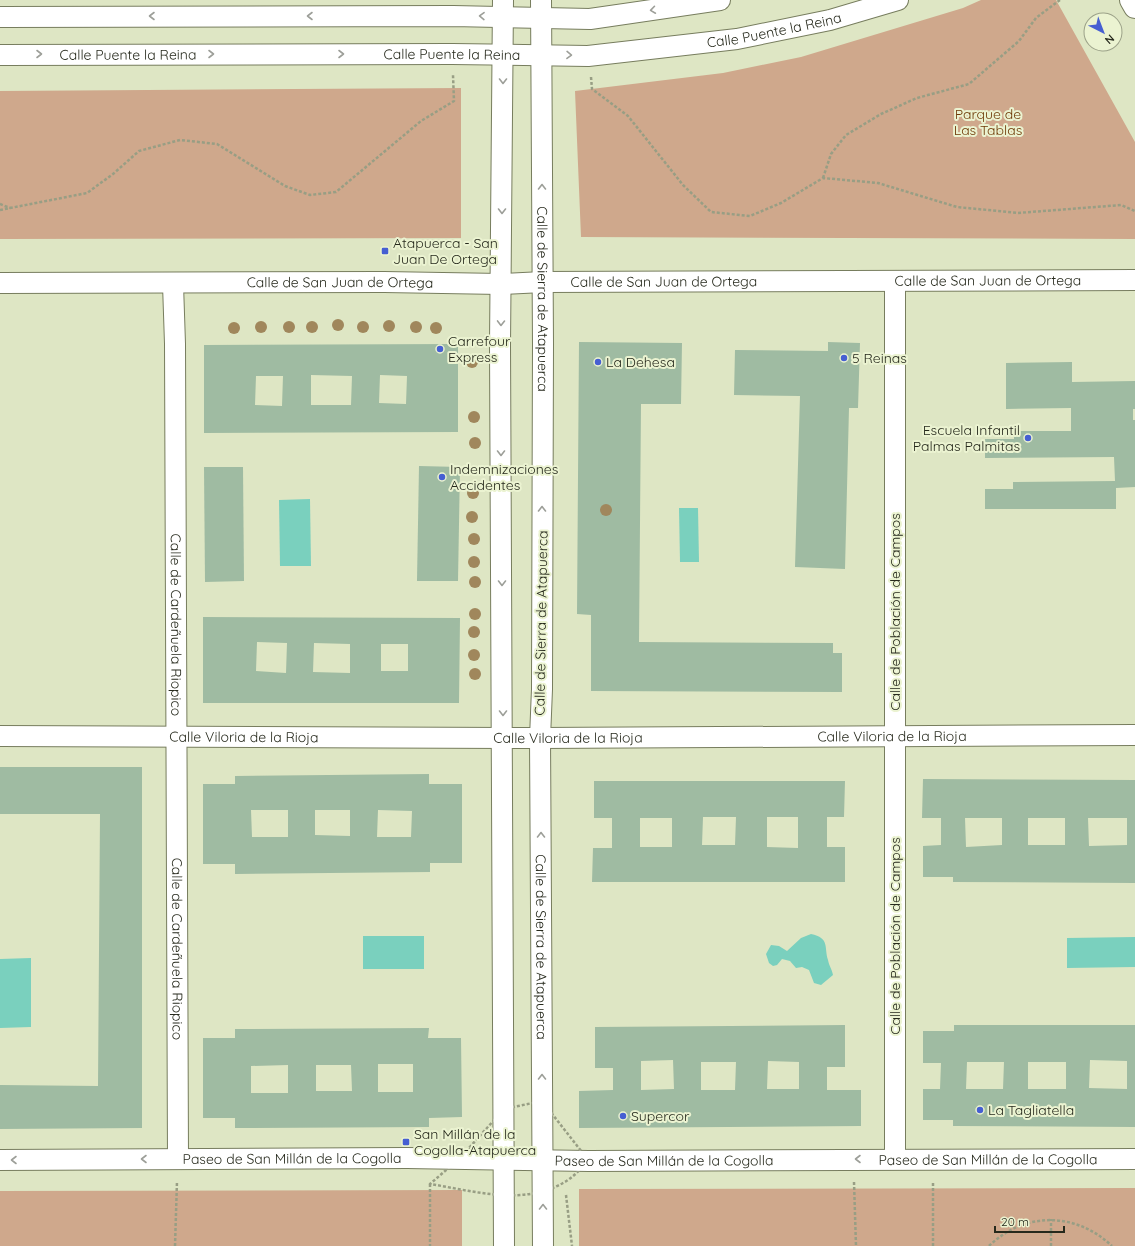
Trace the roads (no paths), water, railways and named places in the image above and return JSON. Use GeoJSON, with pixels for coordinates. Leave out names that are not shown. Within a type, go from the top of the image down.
{"type":"FeatureCollection","features":[{"type":"Feature","properties":{"kind":"street"},"geometry":{"type":"LineString","coordinates":[[0,17],[176,8],[503,8],[541,9],[590,19],[720,0]]}},
{"type":"Feature","properties":{"kind":"street","name":"Calle Puente la Reina"},"geometry":{"type":"LineString","coordinates":[[0,55],[588,56],[737,39],[830,20],[898,0]]}},
{"type":"Feature","properties":{"kind":"street"},"geometry":{"type":"LineString","coordinates":[[1131,0],[1135,7]]}},
{"type":"Feature","properties":{"kind":"street"},"geometry":{"type":"LineString","coordinates":[[503,8],[501,284],[505,1159],[504,1246]]}},
{"type":"Feature","properties":{"kind":"street","name":"Calle de Sierra de Atapuerca"},"geometry":{"type":"LineString","coordinates":[[541,9],[543,282],[542,673],[540,738],[543,1246]]}},
{"type":"Feature","properties":{"kind":"street","name":"Calle de San Juan de Ortega"},"geometry":{"type":"LineString","coordinates":[[0,283],[173,284],[384,282],[501,284],[543,282],[1135,280]]}},
{"type":"Feature","properties":{"kind":"street","name":"Calle de Población de Campos"},"geometry":{"type":"LineString","coordinates":[[895,282],[895,1159]]}},
{"type":"Feature","properties":{"kind":"street","name":"Calle de Cardeñuela Riopico"},"geometry":{"type":"LineString","coordinates":[[173,284],[175,344],[175,736],[178,1159]]}},
{"type":"Feature","properties":{"kind":"street","name":"Calle Viloria de la Rioja"},"geometry":{"type":"LineString","coordinates":[[0,736],[540,738],[895,735],[1135,735]]}},
{"type":"Feature","properties":{"kind":"street","name":"Paseo de San Millán de la Cogolla"},"geometry":{"type":"LineString","coordinates":[[0,1160],[1135,1159]]}},
{"type":"Feature","properties":{"kind":"water"},"geometry":{"type":"Polygon","coordinates":[[[310,499],[311,566],[280,566],[279,500],[310,499]]]}},
{"type":"Feature","properties":{"kind":"water"},"geometry":{"type":"Polygon","coordinates":[[[679,508],[698,508],[699,562],[680,562],[679,508]]]}},
{"type":"Feature","properties":{"kind":"water"},"geometry":{"type":"Polygon","coordinates":[[[811,934],[821,938],[824,941],[828,962],[833,975],[821,985],[814,983],[809,970],[802,967],[796,968],[790,961],[782,959],[777,965],[773,966],[769,963],[766,954],[771,945],[779,946],[787,951],[801,938],[811,934]]]}},
{"type":"Feature","properties":{"kind":"water"},"geometry":{"type":"Polygon","coordinates":[[[363,936],[424,936],[424,969],[363,969],[363,936]]]}},
{"type":"Feature","properties":{"kind":"water"},"geometry":{"type":"Polygon","coordinates":[[[1135,937],[1135,967],[1067,968],[1067,938],[1135,937]]]}},
{"type":"Feature","properties":{"kind":"water"},"geometry":{"type":"Polygon","coordinates":[[[31,958],[31,1027],[0,1028],[0,959],[31,958]]]}},
{"type":"Feature","properties":{"kind":"place","name":"Atapuerca - San Juan De Ortega"},"geometry":{"type":"Point","coordinates":[385,251]}},
{"type":"Feature","properties":{"kind":"place","name":"Carrefour Express"},"geometry":{"type":"Point","coordinates":[440,349]}},
{"type":"Feature","properties":{"kind":"place","name":"5 Reinas"},"geometry":{"type":"Point","coordinates":[844,358]}},
{"type":"Feature","properties":{"kind":"place","name":"La Dehesa"},"geometry":{"type":"Point","coordinates":[598,362]}},
{"type":"Feature","properties":{"kind":"place","name":"Escuela Infantil Palmas Palmitas"},"geometry":{"type":"Point","coordinates":[1028,438]}},
{"type":"Feature","properties":{"kind":"place","name":"Indemnizaciones Accidentes"},"geometry":{"type":"Point","coordinates":[442,477]}},
{"type":"Feature","properties":{"kind":"place","name":"La Tagliatella"},"geometry":{"type":"Point","coordinates":[980,1110]}},
{"type":"Feature","properties":{"kind":"place","name":"Supercor"},"geometry":{"type":"Point","coordinates":[623,1116]}},
{"type":"Feature","properties":{"kind":"place","name":"San Millán de la Cogolla-Atapuerca"},"geometry":{"type":"Point","coordinates":[406,1142]}},
{"type":"Feature","properties":{"kind":"park label","name":"Parque de Las Tablas"},"geometry":{"type":"Point","coordinates":[988,122]}}]}
